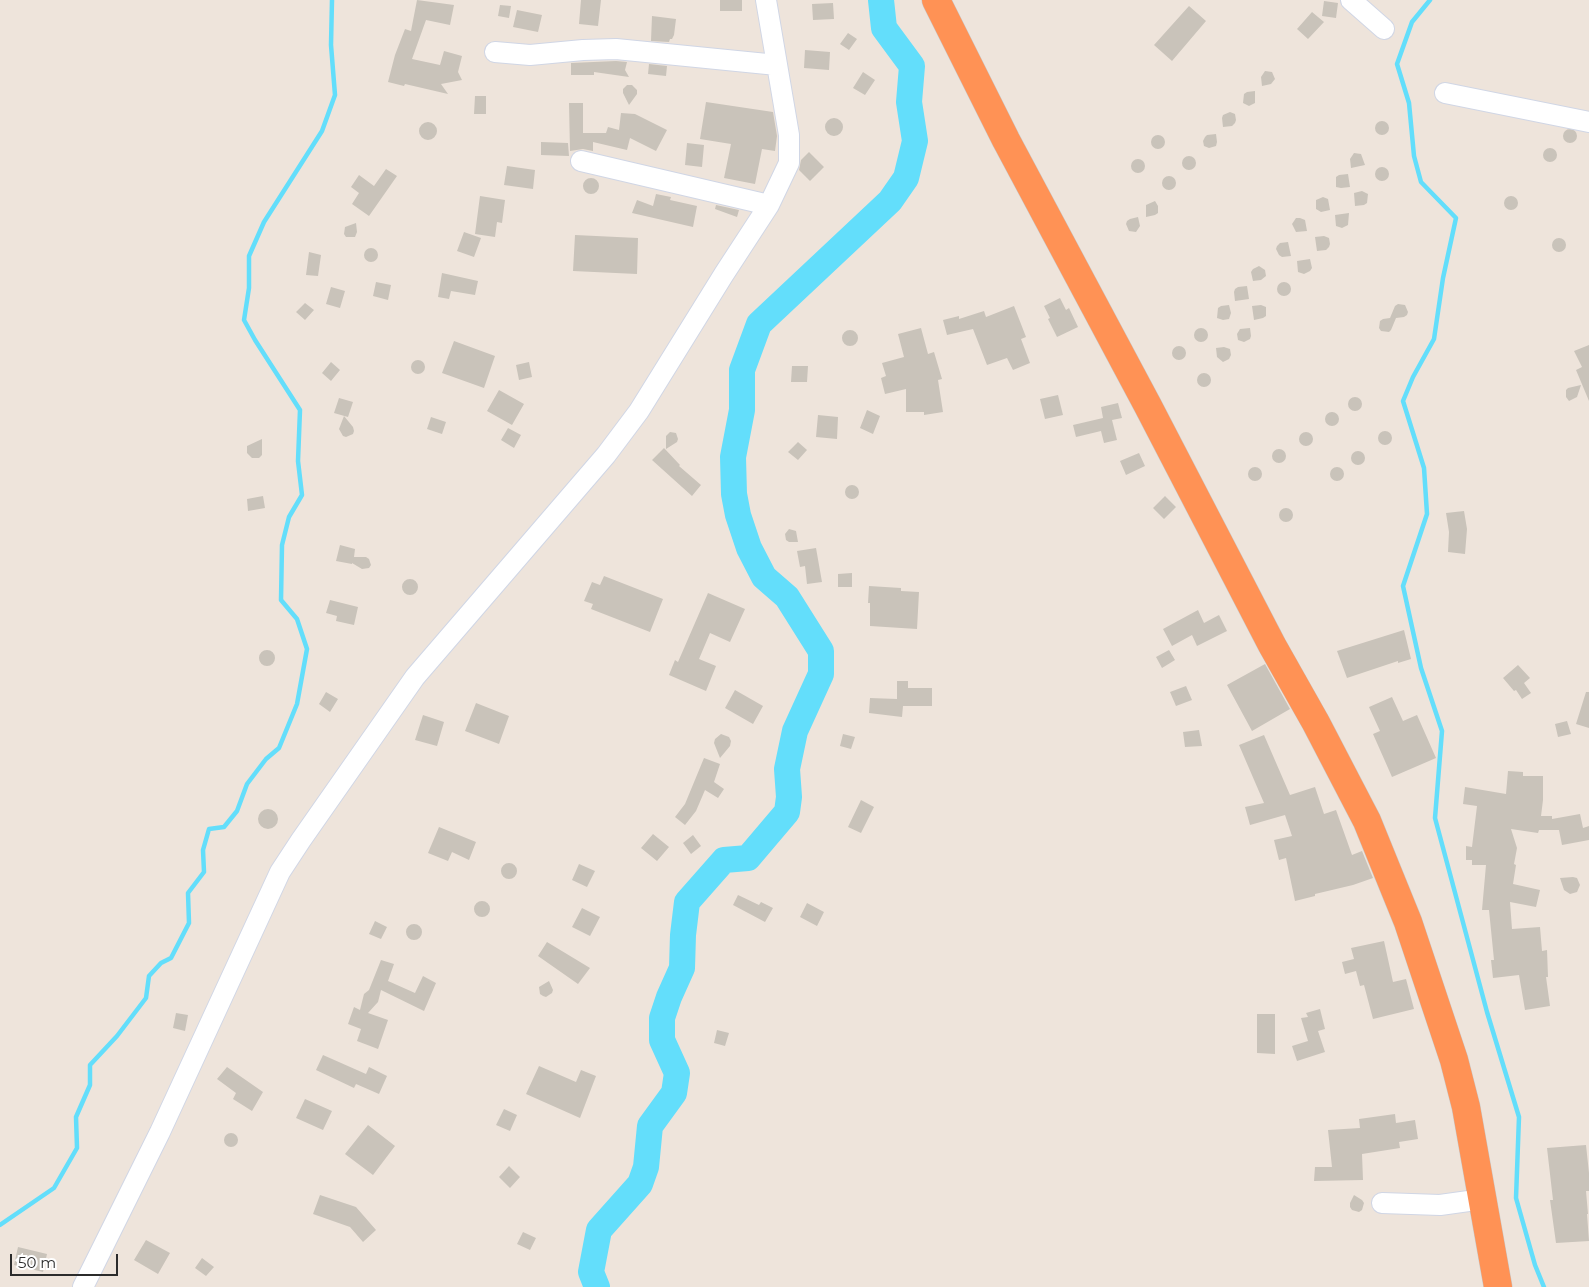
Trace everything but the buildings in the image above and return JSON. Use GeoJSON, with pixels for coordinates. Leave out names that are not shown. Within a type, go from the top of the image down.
{"type":"FeatureCollection","features":[{"type":"Feature","properties":{"kind":"highway"},"geometry":{"type":"LineString","coordinates":[[936,0],[1006,140],[1148,406],[1268,637],[1316,705]]}},
{"type":"Feature","properties":{"kind":"highway"},"geometry":{"type":"LineString","coordinates":[[956,0],[1021,132],[1166,402],[1287,637],[1393,881],[1462,1056],[1483,1104],[1516,1287]]}},
{"type":"Feature","properties":{"kind":"highway"},"geometry":{"type":"LineString","coordinates":[[1462,1056],[1466,1107],[1498,1287]]}},
{"type":"Feature","properties":{"kind":"street"},"geometry":{"type":"LineString","coordinates":[[83,1287],[160,1132],[285,864],[416,677],[606,455],[639,411],[769,205],[790,163],[789,135],[766,0]]}},
{"type":"Feature","properties":{"kind":"street"},"geometry":{"type":"LineString","coordinates":[[1351,0],[1384,29]]}},
{"type":"Feature","properties":{"kind":"street"},"geometry":{"type":"LineString","coordinates":[[495,52],[530,55],[583,50],[616,50],[777,65]]}},
{"type":"Feature","properties":{"kind":"street"},"geometry":{"type":"LineString","coordinates":[[1444,93],[1589,122]]}},
{"type":"Feature","properties":{"kind":"street"},"geometry":{"type":"LineString","coordinates":[[581,161],[769,205]]}},
{"type":"Feature","properties":{"kind":"street"},"geometry":{"type":"LineString","coordinates":[[1382,1203],[1440,1205],[1483,1199]]}},
{"type":"Feature","properties":{"kind":"waterway"},"geometry":{"type":"LineString","coordinates":[[0,1225],[54,1188],[77,1148],[76,1117],[90,1085],[90,1065],[117,1036],[146,998],[149,976],[161,963],[171,958],[189,923],[188,893],[204,872],[203,850],[209,829],[224,827],[237,811],[247,784],[266,759],[279,748],[297,704],[307,649],[297,619],[281,600],[282,545],[289,517],[302,495],[298,461],[300,410],[244,320],[249,288],[249,256],[264,222],[322,131],[335,95],[331,45],[332,0]]}},
{"type":"Feature","properties":{"kind":"waterway"},"geometry":{"type":"LineString","coordinates":[[597,1287],[591,1272],[599,1230],[640,1184],[646,1167],[650,1126],[674,1093],[677,1073],[662,1040],[662,1018],[682,968],[687,902],[724,860],[748,858],[787,812],[789,797],[787,769],[795,731],[821,674],[821,651],[787,597],[764,577],[749,548],[738,515],[734,494],[733,457],[742,410],[742,370],[759,324],[890,201],[906,178],[915,141],[909,102],[912,66],[884,28],[881,0]]}},
{"type":"Feature","properties":{"kind":"waterway"},"geometry":{"type":"LineString","coordinates":[[1430,0],[1412,22],[1397,64],[1409,103],[1414,156],[1421,182],[1456,218],[1443,278],[1434,339],[1413,377],[1403,401],[1424,468],[1427,514],[1403,586],[1421,668],[1442,731],[1435,818],[1487,1012],[1519,1117],[1516,1198],[1535,1265],[1544,1287]]}}]}
